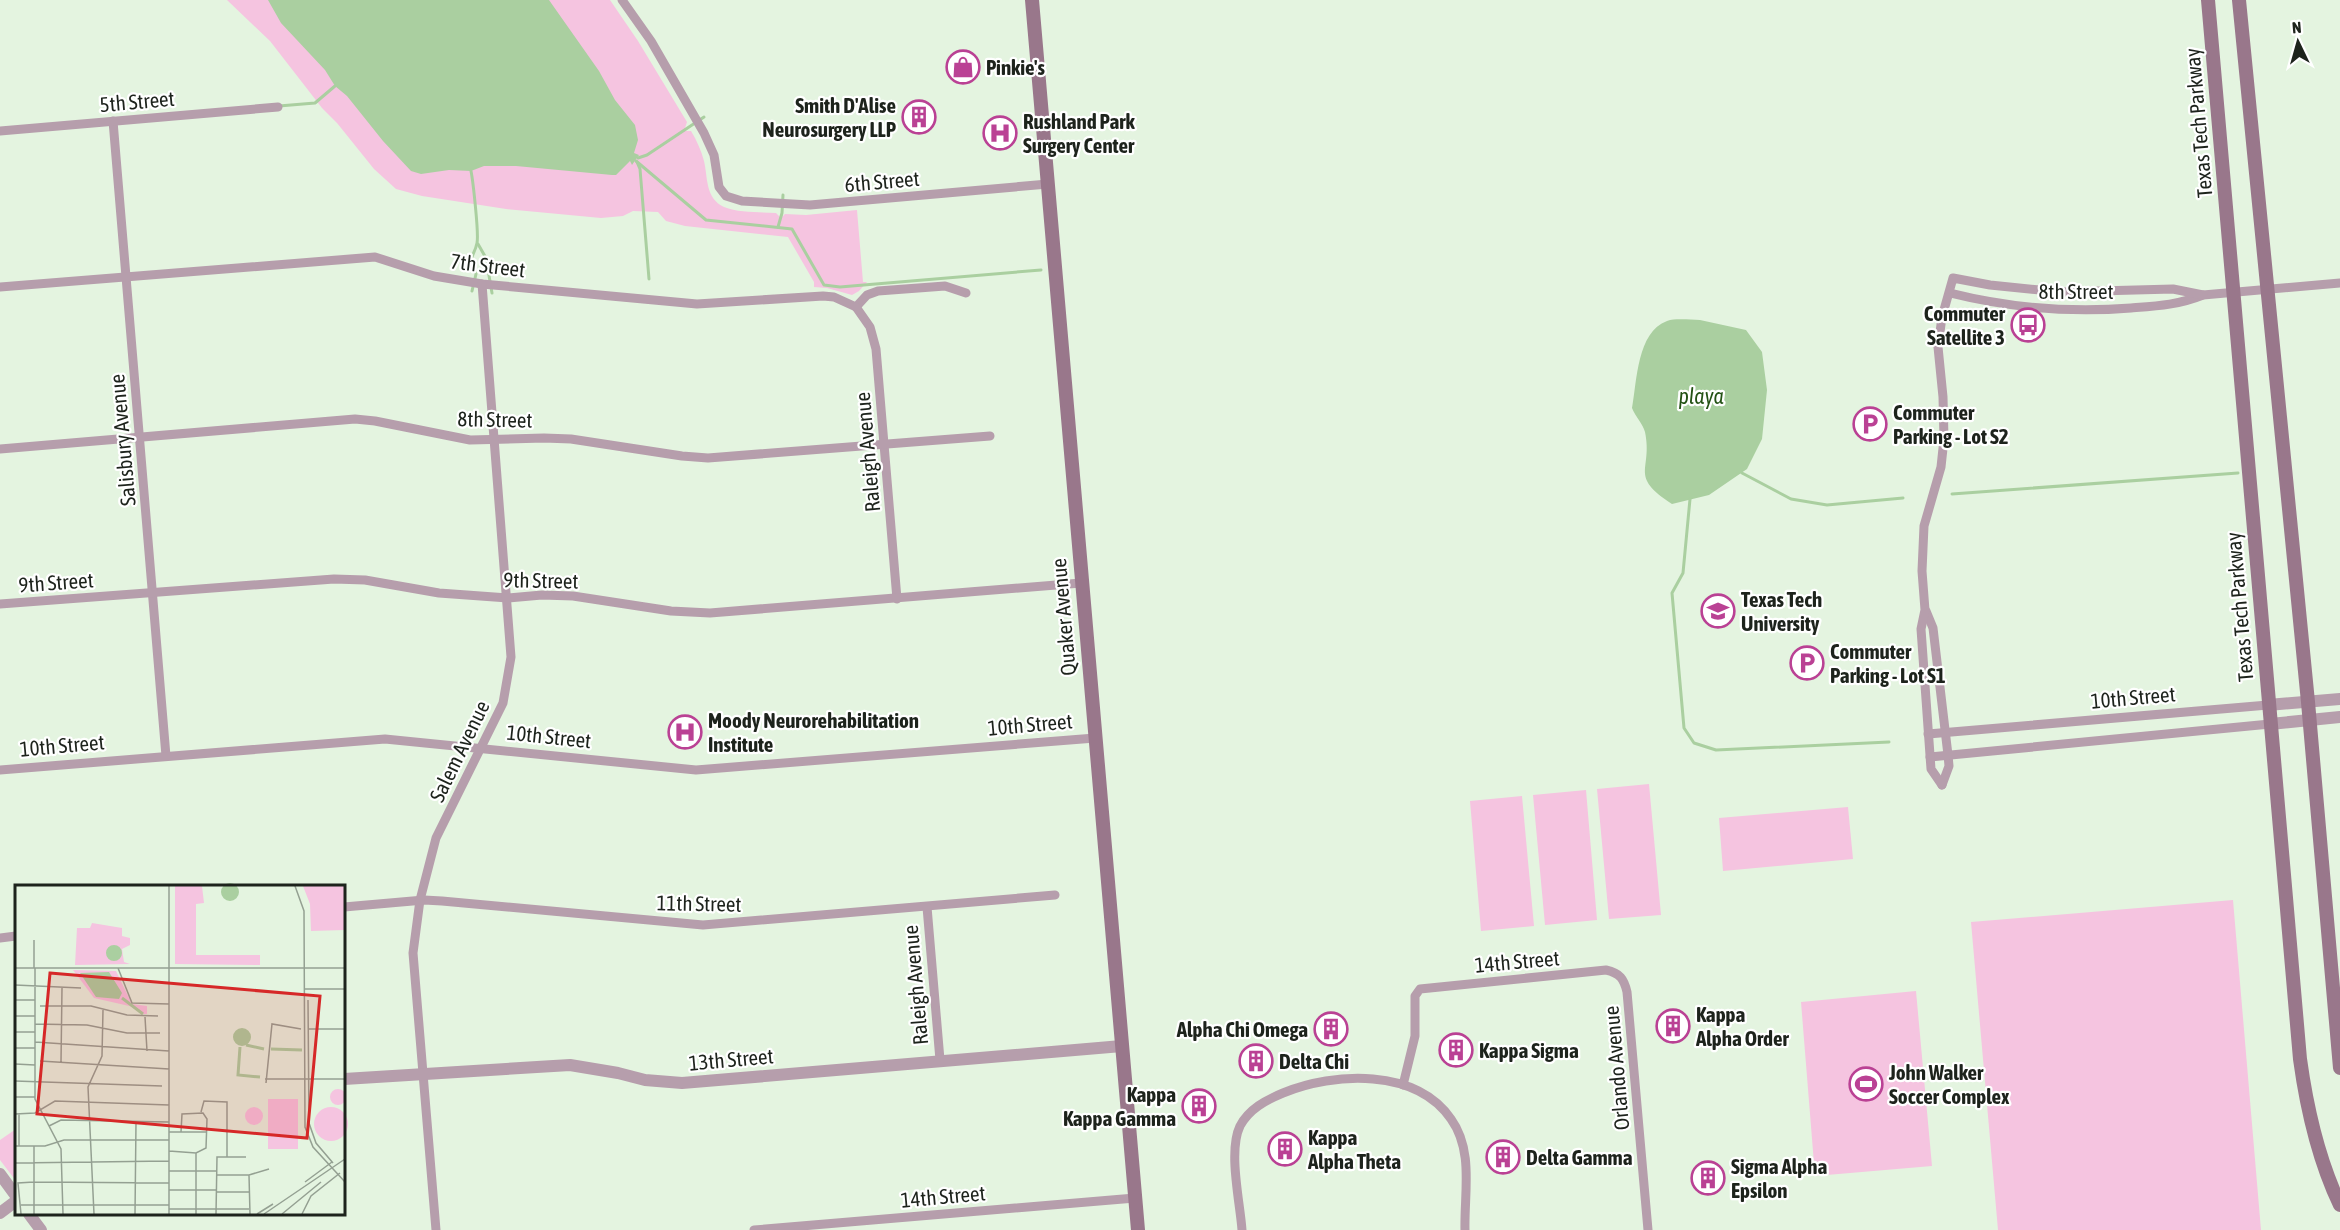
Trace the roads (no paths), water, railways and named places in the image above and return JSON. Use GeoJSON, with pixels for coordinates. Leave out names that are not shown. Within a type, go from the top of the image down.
{"type":"FeatureCollection","features":[{"type":"Feature","properties":{"kind":"main road","name":"Quaker Avenue"},"geometry":{"type":"LineString","coordinates":[[1032,0],[1138,1230]]}},
{"type":"Feature","properties":{"kind":"main road","name":"Texas Tech Parkway"},"geometry":{"type":"LineString","coordinates":[[2208,0],[2300,1059],[2315,1140],[2340,1205]]}},
{"type":"Feature","properties":{"kind":"main road"},"geometry":{"type":"LineString","coordinates":[[2240,0],[2308,702],[2340,1068]]}},
{"type":"Feature","properties":{"kind":"street","name":"6th Street"},"geometry":{"type":"LineString","coordinates":[[622,0],[651,41],[704,133],[714,155],[719,187],[726,196],[742,201],[810,205],[1048,184]]}},
{"type":"Feature","properties":{"kind":"street","name":"5th Street"},"geometry":{"type":"LineString","coordinates":[[0,131],[278,107]]}},
{"type":"Feature","properties":{"kind":"street","name":"Salisbury Avenue"},"geometry":{"type":"LineString","coordinates":[[113,122],[166,756]]}},
{"type":"Feature","properties":{"kind":"street","name":"7th Street"},"geometry":{"type":"LineString","coordinates":[[0,288],[375,257],[434,276],[482,284],[711,304],[823,296],[834,297],[856,307]]}},
{"type":"Feature","properties":{"kind":"street","name":"8th Street"},"geometry":{"type":"LineString","coordinates":[[2203,295],[2173,289],[2060,292],[1990,285],[1953,278],[1950,292],[2026,308],[2062,311],[2123,309],[2182,303],[2203,295],[2340,283]]}},
{"type":"Feature","properties":{"kind":"street","name":"Salem Avenue"},"geometry":{"type":"LineString","coordinates":[[436,1230],[413,953],[420,900],[436,838],[503,703],[511,657],[482,284]]}},
{"type":"Feature","properties":{"kind":"street"},"geometry":{"type":"LineString","coordinates":[[856,307],[867,295],[878,291],[945,286],[966,293]]}},
{"type":"Feature","properties":{"kind":"street"},"geometry":{"type":"LineString","coordinates":[[1925,610],[1933,628],[1946,732],[1949,766],[1942,785],[1931,769],[1921,630],[1925,610],[1922,571],[1924,526],[1941,467],[1944,439],[1938,347],[1942,317],[1950,292]]}},
{"type":"Feature","properties":{"kind":"street","name":"Raleigh Avenue"},"geometry":{"type":"LineString","coordinates":[[856,307],[870,327],[876,349],[897,599]]}},
{"type":"Feature","properties":{"kind":"street","name":"8th Street"},"geometry":{"type":"LineString","coordinates":[[0,449],[355,419],[470,440],[571,439],[708,458],[990,436]]}},
{"type":"Feature","properties":{"kind":"street","name":"9th Street"},"geometry":{"type":"LineString","coordinates":[[0,604],[334,579],[366,580],[439,593],[508,598],[542,595],[573,596],[698,613],[1082,583]]}},
{"type":"Feature","properties":{"kind":"street","name":"10th Street"},"geometry":{"type":"LineString","coordinates":[[1928,734],[2340,699]]}},
{"type":"Feature","properties":{"kind":"street","name":"10th Street"},"geometry":{"type":"LineString","coordinates":[[1930,757],[2340,717]]}},
{"type":"Feature","properties":{"kind":"street","name":"10th Street"},"geometry":{"type":"LineString","coordinates":[[0,770],[385,739],[696,770],[1095,738]]}},
{"type":"Feature","properties":{"kind":"street","name":"11th Street"},"geometry":{"type":"LineString","coordinates":[[345,907],[442,900],[703,926],[1055,895]]}},
{"type":"Feature","properties":{"kind":"street","name":"Raleigh Avenue"},"geometry":{"type":"LineString","coordinates":[[927,907],[940,1060]]}},
{"type":"Feature","properties":{"kind":"street"},"geometry":{"type":"LineString","coordinates":[[0,938],[15,936]]}},
{"type":"Feature","properties":{"kind":"street","name":"14th Street"},"geometry":{"type":"LineString","coordinates":[[1402,1085],[1415,1036],[1416,994],[1424,988],[1606,970],[1622,977]]}},
{"type":"Feature","properties":{"kind":"street","name":"Orlando Avenue"},"geometry":{"type":"LineString","coordinates":[[1622,977],[1627,992],[1648,1230]]}},
{"type":"Feature","properties":{"kind":"street","name":"13th Street"},"geometry":{"type":"LineString","coordinates":[[345,1079],[570,1065],[645,1080],[682,1083],[1122,1046]]}},
{"type":"Feature","properties":{"kind":"street"},"geometry":{"type":"LineString","coordinates":[[1242,1230],[1235,1155],[1239,1127],[1247,1115],[1272,1098],[1294,1089],[1323,1081],[1352,1078],[1402,1085],[1436,1102],[1450,1117],[1459,1132],[1465,1156],[1465,1230]]}},
{"type":"Feature","properties":{"kind":"street"},"geometry":{"type":"LineString","coordinates":[[0,1174],[15,1196]]}},
{"type":"Feature","properties":{"kind":"street","name":"14th Street"},"geometry":{"type":"LineString","coordinates":[[754,1230],[851,1226],[1135,1198]]}},
{"type":"Feature","properties":{"kind":"street"},"geometry":{"type":"LineString","coordinates":[[0,1213],[15,1203]]}},
{"type":"Feature","properties":{"kind":"street"},"geometry":{"type":"LineString","coordinates":[[30,1215],[41,1230]]}},
{"type":"Feature","properties":{"kind":"water"},"geometry":{"type":"Polygon","coordinates":[[[268,0],[549,0],[599,71],[615,100],[635,125],[638,140],[634,153],[639,155],[632,165],[630,161],[616,175],[516,166],[484,166],[471,171],[449,170],[421,174],[411,171],[383,141],[347,96],[335,86],[325,70],[281,23],[268,0]]]}},
{"type":"Feature","properties":{"kind":"water","name":"playa"},"geometry":{"type":"Polygon","coordinates":[[[1671,320],[1700,320],[1746,330],[1762,352],[1767,390],[1762,439],[1747,469],[1709,495],[1672,504],[1650,486],[1646,479],[1645,432],[1632,408],[1635,385],[1644,346],[1657,327],[1671,320]]]}},
{"type":"Feature","properties":{"kind":"waterway"},"geometry":{"type":"LineString","coordinates":[[279,106],[315,103],[335,86]]}},
{"type":"Feature","properties":{"kind":"waterway"},"geometry":{"type":"LineString","coordinates":[[638,158],[647,155],[704,117]]}},
{"type":"Feature","properties":{"kind":"waterway"},"geometry":{"type":"LineString","coordinates":[[636,161],[706,220],[792,229],[824,285],[840,287],[1041,270]]}},
{"type":"Feature","properties":{"kind":"waterway"},"geometry":{"type":"LineString","coordinates":[[637,162],[640,169],[649,279]]}},
{"type":"Feature","properties":{"kind":"waterway"},"geometry":{"type":"LineString","coordinates":[[471,171],[477,238],[471,261],[476,274],[472,291]]}},
{"type":"Feature","properties":{"kind":"waterway"},"geometry":{"type":"LineString","coordinates":[[778,227],[783,195]]}},
{"type":"Feature","properties":{"kind":"waterway"},"geometry":{"type":"LineString","coordinates":[[478,244],[486,258],[492,293]]}},
{"type":"Feature","properties":{"kind":"waterway"},"geometry":{"type":"LineString","coordinates":[[1742,473],[1791,499],[1827,505],[1903,498]]}},
{"type":"Feature","properties":{"kind":"waterway"},"geometry":{"type":"LineString","coordinates":[[1952,494],[2238,473]]}},
{"type":"Feature","properties":{"kind":"waterway"},"geometry":{"type":"LineString","coordinates":[[1690,499],[1683,573],[1672,593],[1684,728],[1694,743],[1716,750],[1889,742]]}},
{"type":"Feature","properties":{"kind":"place","name":"Pinkie's"},"geometry":{"type":"Point","coordinates":[963,67]}},
{"type":"Feature","properties":{"kind":"place","name":"Smith D'Alise Neurosurgery LLP"},"geometry":{"type":"Point","coordinates":[919,117]}},
{"type":"Feature","properties":{"kind":"place","name":"Rushland Park Surgery Center"},"geometry":{"type":"Point","coordinates":[1000,133]}},
{"type":"Feature","properties":{"kind":"place","name":"Commuter Satellite 3"},"geometry":{"type":"Point","coordinates":[2028,325]}},
{"type":"Feature","properties":{"kind":"place","name":"Commuter Parking - Lot S2"},"geometry":{"type":"Point","coordinates":[1870,424]}},
{"type":"Feature","properties":{"kind":"place","name":"Texas Tech University"},"geometry":{"type":"Point","coordinates":[1718,611]}},
{"type":"Feature","properties":{"kind":"place","name":"Commuter Parking - Lot S1"},"geometry":{"type":"Point","coordinates":[1807,663]}},
{"type":"Feature","properties":{"kind":"place","name":"Moody Neurorehabilitation Institute"},"geometry":{"type":"Point","coordinates":[685,732]}},
{"type":"Feature","properties":{"kind":"place","name":"Kappa Alpha Order"},"geometry":{"type":"Point","coordinates":[1673,1026]}},
{"type":"Feature","properties":{"kind":"place","name":"Alpha Chi Omega"},"geometry":{"type":"Point","coordinates":[1331,1029]}},
{"type":"Feature","properties":{"kind":"place","name":"Kappa Sigma"},"geometry":{"type":"Point","coordinates":[1456,1050]}},
{"type":"Feature","properties":{"kind":"place","name":"Delta Chi"},"geometry":{"type":"Point","coordinates":[1256,1061]}},
{"type":"Feature","properties":{"kind":"place","name":"John Walker Soccer Complex"},"geometry":{"type":"Point","coordinates":[1866,1084]}},
{"type":"Feature","properties":{"kind":"place","name":"Kappa Kappa Gamma"},"geometry":{"type":"Point","coordinates":[1199,1106]}},
{"type":"Feature","properties":{"kind":"place","name":"Kappa Alpha Theta"},"geometry":{"type":"Point","coordinates":[1285,1149]}},
{"type":"Feature","properties":{"kind":"place","name":"Delta Gamma"},"geometry":{"type":"Point","coordinates":[1503,1157]}},
{"type":"Feature","properties":{"kind":"place","name":"Sigma Alpha Epsilon"},"geometry":{"type":"Point","coordinates":[1708,1178]}}]}
